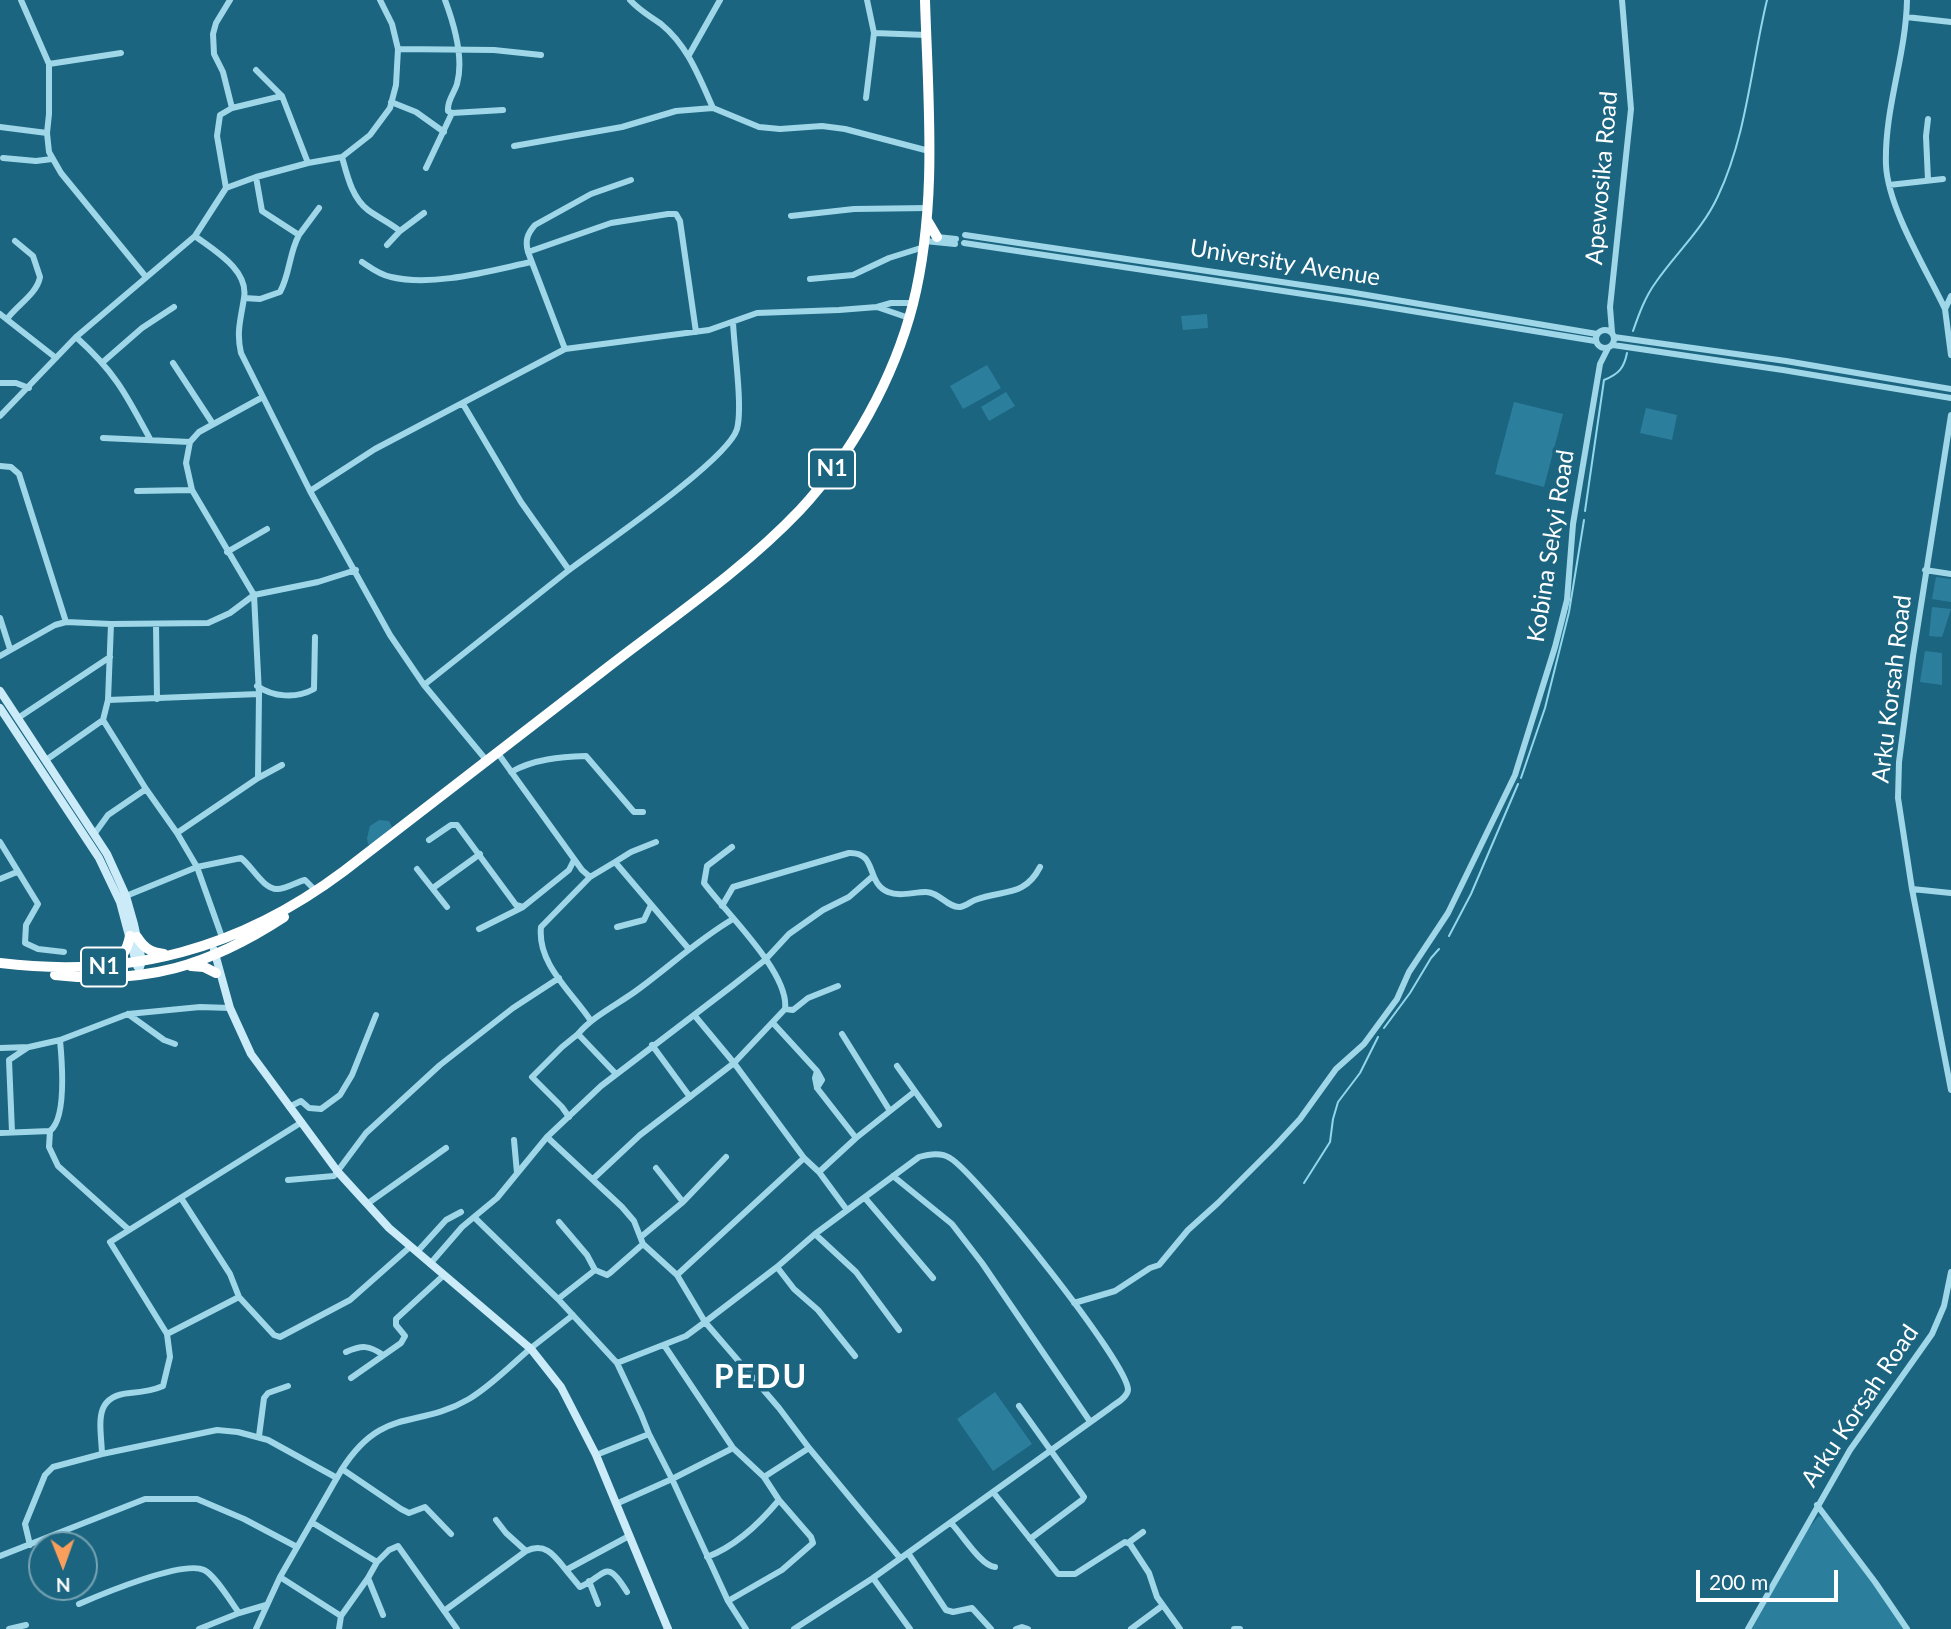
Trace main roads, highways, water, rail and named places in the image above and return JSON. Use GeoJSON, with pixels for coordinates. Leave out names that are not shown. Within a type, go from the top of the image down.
{"type":"FeatureCollection","features":[{"type":"Feature","properties":{"kind":"highway","name":"N1"},"geometry":{"type":"LineString","coordinates":[[0,965],[65,969],[109,966],[141,968],[170,955],[216,948],[296,909],[734,569],[801,508],[845,452],[894,360],[909,318],[928,243],[929,151],[925,0]]}},
{"type":"Feature","properties":{"kind":"highway","name":"N1"},"geometry":{"type":"LineString","coordinates":[[0,965],[78,977],[141,968],[189,966],[331,881]]}},
{"type":"Feature","properties":{"kind":"highway"},"geometry":{"type":"LineString","coordinates":[[109,966],[122,957],[133,937],[151,952],[170,955]]}},
{"type":"Feature","properties":{"kind":"highway"},"geometry":{"type":"LineString","coordinates":[[189,966],[204,967],[219,973],[216,948]]}},
{"type":"Feature","properties":{"kind":"main road"},"geometry":{"type":"LineString","coordinates":[[0,691],[95,833],[133,937]]}},
{"type":"Feature","properties":{"kind":"main road"},"geometry":{"type":"LineString","coordinates":[[0,708],[103,856],[126,896],[141,968]]}},
{"type":"Feature","properties":{"kind":"main road"},"geometry":{"type":"LineString","coordinates":[[216,948],[219,973],[230,1007],[257,1063],[338,1172],[388,1228],[531,1349],[561,1387],[596,1455],[668,1629]]}},
{"type":"Feature","properties":{"kind":"waterway"},"geometry":{"type":"LineString","coordinates":[[1633,331],[1652,288],[1705,219],[1728,172],[1742,124],[1767,0]]}},
{"type":"Feature","properties":{"kind":"waterway"},"geometry":{"type":"LineString","coordinates":[[1585,511],[1604,380],[1620,370],[1627,353]]}},
{"type":"Feature","properties":{"kind":"waterway"},"geometry":{"type":"LineString","coordinates":[[1521,778],[1545,708],[1569,612],[1584,520]]}},
{"type":"Feature","properties":{"kind":"waterway"},"geometry":{"type":"LineString","coordinates":[[1449,936],[1471,894],[1518,784]]}},
{"type":"Feature","properties":{"kind":"waterway"},"geometry":{"type":"LineString","coordinates":[[1384,1028],[1439,949]]}},
{"type":"Feature","properties":{"kind":"waterway"},"geometry":{"type":"LineString","coordinates":[[1304,1183],[1330,1142],[1338,1102],[1360,1073],[1378,1037]]}},
{"type":"Feature","properties":{"kind":"district","name":"PEDU"},"geometry":{"type":"Point","coordinates":[761,1378]}}]}
